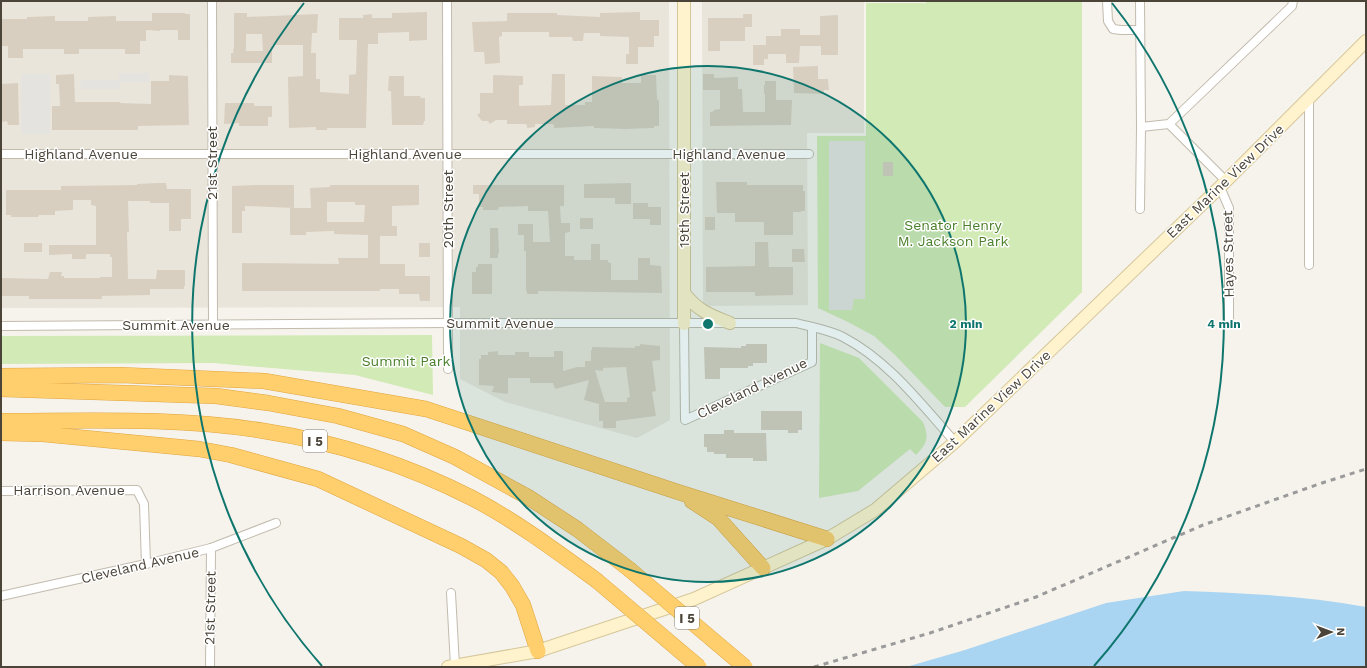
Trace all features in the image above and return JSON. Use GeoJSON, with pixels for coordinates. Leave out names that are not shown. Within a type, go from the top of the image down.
{"type":"FeatureCollection","features":[{"type":"Feature","properties":{"kind":"highway"},"geometry":{"type":"LineString","coordinates":[[1,376],[120,375],[264,381],[426,409],[678,492],[827,539]]}},
{"type":"Feature","properties":{"kind":"highway","name":"I 5"},"geometry":{"type":"LineString","coordinates":[[1,389],[216,396],[268,403],[338,416],[396,432],[455,457],[528,497],[577,529],[629,569],[745,667]]}},
{"type":"Feature","properties":{"kind":"highway","name":"I 5"},"geometry":{"type":"LineString","coordinates":[[1,421],[141,421],[224,426],[264,431],[327,444],[367,456],[420,475],[472,498],[541,540],[596,580],[699,667]]}},
{"type":"Feature","properties":{"kind":"highway"},"geometry":{"type":"LineString","coordinates":[[1,434],[43,434],[199,449],[231,455],[318,479],[461,546],[486,560],[501,572],[512,586],[523,606],[538,651]]}},
{"type":"Feature","properties":{"kind":"highway"},"geometry":{"type":"LineString","coordinates":[[678,492],[718,518],[763,568]]}},
{"type":"Feature","properties":{"kind":"main road","name":"19th Street"},"geometry":{"type":"LineString","coordinates":[[684,1],[684,324]]}},
{"type":"Feature","properties":{"kind":"main road","name":"East Marine View Drive"},"geometry":{"type":"LineString","coordinates":[[452,666],[538,651],[694,599],[827,539],[875,510],[955,442],[1223,184],[1366,41]]}},
{"type":"Feature","properties":{"kind":"main road"},"geometry":{"type":"LineString","coordinates":[[684,293],[701,310],[730,324]]}},
{"type":"Feature","properties":{"kind":"street","name":"21st Street"},"geometry":{"type":"LineString","coordinates":[[212,1],[212,324]]}},
{"type":"Feature","properties":{"kind":"street","name":"20th Street"},"geometry":{"type":"LineString","coordinates":[[448,1],[448,369]]}},
{"type":"Feature","properties":{"kind":"street"},"geometry":{"type":"LineString","coordinates":[[1107,1],[1108,21],[1113,29],[1140,30]]}},
{"type":"Feature","properties":{"kind":"street"},"geometry":{"type":"LineString","coordinates":[[1140,1],[1140,209]]}},
{"type":"Feature","properties":{"kind":"street"},"geometry":{"type":"LineString","coordinates":[[1141,127],[1169,124],[1292,6],[1293,1]]}},
{"type":"Feature","properties":{"kind":"street"},"geometry":{"type":"LineString","coordinates":[[1309,98],[1309,265]]}},
{"type":"Feature","properties":{"kind":"street"},"geometry":{"type":"LineString","coordinates":[[1169,124],[1223,184]]}},
{"type":"Feature","properties":{"kind":"street","name":"Highland Avenue"},"geometry":{"type":"LineString","coordinates":[[1,154],[809,154]]}},
{"type":"Feature","properties":{"kind":"street","name":"Hayes Street"},"geometry":{"type":"LineString","coordinates":[[1223,184],[1229,208],[1229,322]]}},
{"type":"Feature","properties":{"kind":"street","name":"Summit Avenue"},"geometry":{"type":"LineString","coordinates":[[1,326],[448,323],[796,323],[842,336],[867,351],[886,366],[900,380],[955,442]]}},
{"type":"Feature","properties":{"kind":"street","name":"19th Street"},"geometry":{"type":"LineString","coordinates":[[684,324],[684,420]]}},
{"type":"Feature","properties":{"kind":"street","name":"Cleveland Avenue"},"geometry":{"type":"LineString","coordinates":[[684,420],[812,362],[812,327]]}},
{"type":"Feature","properties":{"kind":"street","name":"Harrison Avenue"},"geometry":{"type":"LineString","coordinates":[[1,491],[137,490],[144,504],[146,564]]}},
{"type":"Feature","properties":{"kind":"street","name":"Cleveland Avenue"},"geometry":{"type":"LineString","coordinates":[[1,596],[211,548],[276,523]]}},
{"type":"Feature","properties":{"kind":"street","name":"21st Street"},"geometry":{"type":"LineString","coordinates":[[210,667],[211,548]]}},
{"type":"Feature","properties":{"kind":"street"},"geometry":{"type":"LineString","coordinates":[[450,593],[452,666]]}},
{"type":"Feature","properties":{"kind":"shaded area"},"geometry":{"type":"Polygon","coordinates":[[[1,1],[669,1],[670,420],[637,438],[505,402],[460,379],[460,307],[1,308],[1,1]]]}},
{"type":"Feature","properties":{"kind":"shaded area"},"geometry":{"type":"Polygon","coordinates":[[[702,1],[864,1],[864,133],[807,133],[808,305],[703,306],[702,1]]]}},
{"type":"Feature","properties":{"kind":"shaded area"},"geometry":{"type":"Polygon","coordinates":[[[119,73],[149,73],[149,82],[120,82],[120,89],[81,89],[80,80],[119,80],[119,73]]]}},
{"type":"Feature","properties":{"kind":"shaded area"},"geometry":{"type":"Polygon","coordinates":[[[21,74],[50,74],[50,134],[21,134],[21,74]]]}},
{"type":"Feature","properties":{"kind":"shaded area"},"geometry":{"type":"Polygon","coordinates":[[[829,141],[865,141],[865,299],[854,299],[852,310],[829,310],[829,141]]]}},
{"type":"Feature","properties":{"kind":"green space","name":"Senator Henry M. Jackson Park"},"geometry":{"type":"Polygon","coordinates":[[[927,1],[1082,1],[1082,292],[965,407],[945,407],[895,355],[874,336],[818,308],[817,136],[866,136],[866,3],[926,3],[927,1]]]}},
{"type":"Feature","properties":{"kind":"green space","name":"Summit Park"},"geometry":{"type":"Polygon","coordinates":[[[432,335],[433,395],[355,375],[213,363],[1,364],[1,336],[432,335]]]}},
{"type":"Feature","properties":{"kind":"green space"},"geometry":{"type":"Polygon","coordinates":[[[820,343],[859,358],[923,422],[927,436],[923,447],[916,455],[910,449],[858,491],[819,498],[820,343]]]}},
{"type":"Feature","properties":{"kind":"water"},"geometry":{"type":"Polygon","coordinates":[[[1184,591],[1321,600],[1366,607],[1366,667],[906,667],[965,650],[1106,603],[1184,591]]]}},
{"type":"Feature","properties":{"kind":"building"},"geometry":{"type":"Polygon","coordinates":[[[427,12],[427,40],[409,41],[409,32],[378,33],[378,44],[368,44],[366,128],[327,128],[327,130],[316,130],[316,127],[289,128],[288,77],[303,76],[303,45],[272,45],[272,63],[231,63],[231,53],[233,53],[234,46],[234,13],[247,13],[247,17],[318,14],[317,33],[312,33],[311,53],[316,53],[316,79],[320,79],[320,92],[349,94],[349,75],[356,74],[357,40],[339,40],[339,18],[363,18],[363,15],[372,14],[372,18],[392,18],[392,13],[427,12]],[[246,34],[246,51],[263,51],[262,34],[246,34]]]}},
{"type":"Feature","properties":{"kind":"building"},"geometry":{"type":"Polygon","coordinates":[[[640,12],[640,20],[659,20],[659,36],[654,36],[654,47],[638,47],[638,64],[626,64],[626,54],[629,54],[629,37],[600,36],[600,33],[584,33],[583,41],[573,41],[572,37],[549,37],[549,32],[502,32],[502,36],[499,37],[500,63],[485,64],[484,52],[474,52],[472,22],[507,21],[507,13],[557,13],[557,15],[600,17],[600,13],[640,12]]]}},
{"type":"Feature","properties":{"kind":"building"},"geometry":{"type":"Polygon","coordinates":[[[152,13],[190,14],[190,40],[178,40],[178,30],[146,30],[146,41],[140,41],[140,54],[125,54],[125,49],[79,49],[79,54],[64,54],[64,49],[23,49],[23,58],[8,58],[8,46],[1,46],[1,19],[27,19],[27,17],[55,16],[55,21],[88,21],[88,17],[116,16],[116,21],[152,21],[152,13]]]}},
{"type":"Feature","properties":{"kind":"building"},"geometry":{"type":"Polygon","coordinates":[[[743,14],[752,14],[752,27],[745,27],[745,41],[720,41],[720,51],[708,51],[708,18],[743,18],[743,14]]]}},
{"type":"Feature","properties":{"kind":"building"},"geometry":{"type":"Polygon","coordinates":[[[838,15],[838,55],[821,55],[821,46],[800,46],[799,63],[786,63],[786,54],[768,54],[768,59],[764,59],[764,65],[753,65],[753,45],[766,45],[766,36],[781,36],[781,29],[800,29],[800,35],[820,35],[820,16],[838,15]]]}},
{"type":"Feature","properties":{"kind":"building"},"geometry":{"type":"Polygon","coordinates":[[[818,66],[818,79],[828,79],[829,90],[824,90],[824,94],[794,93],[793,67],[818,66]]]}},
{"type":"Feature","properties":{"kind":"building"},"geometry":{"type":"Polygon","coordinates":[[[74,74],[75,102],[151,104],[151,81],[169,81],[169,75],[188,76],[189,125],[138,126],[138,130],[52,130],[52,106],[60,106],[59,84],[56,84],[56,75],[74,74]]]}},
{"type":"Feature","properties":{"kind":"building"},"geometry":{"type":"Polygon","coordinates":[[[552,74],[565,74],[565,105],[585,105],[585,102],[592,102],[592,76],[622,77],[622,83],[641,83],[641,75],[656,75],[657,99],[659,101],[659,126],[654,126],[654,128],[625,129],[594,128],[594,126],[554,128],[554,125],[552,124],[535,124],[535,127],[527,128],[527,125],[525,124],[507,124],[507,120],[496,120],[490,124],[488,121],[482,121],[477,115],[480,113],[480,93],[493,93],[493,75],[523,76],[523,85],[519,85],[519,106],[551,105],[552,74]]]}},
{"type":"Feature","properties":{"kind":"building"},"geometry":{"type":"Polygon","coordinates":[[[703,74],[714,74],[714,78],[738,77],[738,89],[742,89],[743,112],[765,112],[765,81],[776,81],[776,100],[792,100],[791,125],[710,126],[710,112],[720,109],[720,90],[703,90],[703,74]]]}},
{"type":"Feature","properties":{"kind":"building"},"geometry":{"type":"Polygon","coordinates":[[[389,76],[404,76],[404,96],[420,96],[421,98],[425,98],[425,121],[423,125],[392,125],[391,91],[388,91],[389,76]]]}},
{"type":"Feature","properties":{"kind":"building"},"geometry":{"type":"Polygon","coordinates":[[[18,83],[19,125],[8,125],[7,121],[1,122],[2,84],[18,83]]]}},
{"type":"Feature","properties":{"kind":"building"},"geometry":{"type":"Polygon","coordinates":[[[225,103],[254,103],[254,106],[272,106],[272,117],[268,117],[268,126],[239,126],[239,123],[224,124],[225,103]]]}},
{"type":"Feature","properties":{"kind":"building"},"geometry":{"type":"Polygon","coordinates":[[[883,162],[893,162],[893,176],[883,176],[883,162]]]}},
{"type":"Feature","properties":{"kind":"building"},"geometry":{"type":"Polygon","coordinates":[[[716,182],[747,182],[747,185],[803,185],[803,191],[805,191],[805,211],[793,212],[793,235],[764,235],[764,222],[735,222],[735,213],[717,213],[716,182]]]}},
{"type":"Feature","properties":{"kind":"building"},"geometry":{"type":"Polygon","coordinates":[[[166,183],[167,189],[191,189],[191,219],[181,219],[181,231],[169,231],[169,203],[128,201],[128,279],[156,279],[157,270],[185,270],[184,289],[150,289],[150,295],[102,296],[102,299],[29,299],[29,296],[1,296],[1,278],[48,279],[50,272],[62,272],[61,276],[64,276],[64,278],[112,277],[112,257],[110,257],[110,254],[86,254],[86,259],[72,259],[72,254],[49,255],[49,245],[96,245],[96,206],[91,205],[91,200],[73,200],[73,210],[55,211],[55,215],[39,215],[38,217],[11,217],[11,215],[6,215],[6,190],[61,190],[61,186],[137,185],[166,183]]]}},
{"type":"Feature","properties":{"kind":"building"},"geometry":{"type":"Polygon","coordinates":[[[631,183],[631,204],[615,204],[615,198],[584,198],[584,184],[631,183]]]}},
{"type":"Feature","properties":{"kind":"building"},"geometry":{"type":"Polygon","coordinates":[[[294,185],[294,208],[245,206],[245,211],[242,211],[242,233],[232,233],[232,186],[294,185]]]}},
{"type":"Feature","properties":{"kind":"building"},"geometry":{"type":"Polygon","coordinates":[[[330,185],[419,185],[419,205],[392,206],[392,226],[397,226],[397,236],[380,236],[380,264],[405,264],[405,276],[430,276],[430,301],[420,301],[419,294],[399,294],[399,289],[380,289],[380,291],[242,291],[242,263],[339,264],[338,258],[368,258],[368,235],[334,234],[334,231],[306,232],[306,235],[290,235],[290,208],[311,208],[310,188],[330,187],[330,185]],[[327,202],[327,222],[364,222],[365,205],[355,205],[355,202],[327,202]]]}},
{"type":"Feature","properties":{"kind":"building"},"geometry":{"type":"Polygon","coordinates":[[[473,185],[564,185],[564,206],[560,206],[561,223],[570,223],[570,232],[565,233],[565,256],[574,256],[574,260],[591,260],[591,244],[600,244],[600,260],[608,260],[608,262],[611,263],[611,280],[638,280],[638,258],[650,258],[650,265],[661,266],[662,293],[538,291],[538,294],[527,294],[524,235],[518,235],[518,224],[533,224],[533,242],[550,242],[548,211],[528,211],[528,206],[499,207],[498,210],[483,210],[483,207],[479,207],[479,194],[473,194],[473,185]]]}},
{"type":"Feature","properties":{"kind":"building"},"geometry":{"type":"Polygon","coordinates":[[[633,203],[648,203],[648,207],[661,207],[661,225],[650,225],[650,219],[633,219],[633,203]]]}},
{"type":"Feature","properties":{"kind":"building"},"geometry":{"type":"Polygon","coordinates":[[[705,217],[715,217],[715,230],[705,230],[705,217]]]}},
{"type":"Feature","properties":{"kind":"building"},"geometry":{"type":"Polygon","coordinates":[[[580,218],[593,218],[593,229],[580,229],[580,218]]]}},
{"type":"Feature","properties":{"kind":"building"},"geometry":{"type":"Polygon","coordinates":[[[490,228],[498,228],[498,258],[490,258],[490,228]]]}},
{"type":"Feature","properties":{"kind":"building"},"geometry":{"type":"Polygon","coordinates":[[[755,242],[768,242],[769,267],[793,267],[793,295],[755,296],[755,292],[706,292],[706,267],[755,266],[755,242]]]}},
{"type":"Feature","properties":{"kind":"building"},"geometry":{"type":"Polygon","coordinates":[[[24,243],[42,243],[42,252],[24,252],[24,243]]]}},
{"type":"Feature","properties":{"kind":"building"},"geometry":{"type":"Polygon","coordinates":[[[419,243],[430,243],[430,257],[419,257],[419,243]]]}},
{"type":"Feature","properties":{"kind":"building"},"geometry":{"type":"Polygon","coordinates":[[[792,249],[804,249],[805,262],[792,262],[792,249]]]}},
{"type":"Feature","properties":{"kind":"building"},"geometry":{"type":"Polygon","coordinates":[[[478,264],[492,264],[492,294],[472,294],[472,272],[476,272],[476,267],[478,267],[478,264]]]}},
{"type":"Feature","properties":{"kind":"building"},"geometry":{"type":"Polygon","coordinates":[[[640,344],[660,346],[660,360],[652,361],[656,391],[652,392],[656,416],[616,421],[616,428],[603,428],[603,421],[599,421],[599,404],[584,400],[589,380],[555,389],[553,383],[530,383],[530,378],[508,378],[508,394],[492,392],[494,386],[479,385],[479,359],[481,359],[481,355],[488,355],[488,352],[498,351],[498,355],[515,355],[515,352],[529,352],[529,357],[554,357],[554,351],[563,351],[563,371],[577,367],[585,367],[585,361],[591,361],[592,347],[635,348],[635,346],[640,346],[640,344]],[[626,367],[603,368],[603,371],[595,370],[605,402],[627,402],[627,398],[630,397],[626,367]]]}},
{"type":"Feature","properties":{"kind":"building"},"geometry":{"type":"Polygon","coordinates":[[[746,344],[767,344],[767,363],[753,363],[753,366],[748,366],[748,368],[720,368],[720,379],[705,379],[704,347],[741,348],[741,346],[746,346],[746,344]]]}},
{"type":"Feature","properties":{"kind":"building"},"geometry":{"type":"Polygon","coordinates":[[[761,411],[802,411],[802,430],[798,430],[798,433],[788,433],[788,430],[761,430],[761,411]]]}},
{"type":"Feature","properties":{"kind":"building"},"geometry":{"type":"Polygon","coordinates":[[[724,430],[734,430],[734,433],[766,433],[767,461],[753,461],[753,458],[726,458],[726,454],[714,454],[714,452],[707,452],[707,447],[704,447],[704,434],[724,434],[724,430]]]}},
{"type":"Feature","properties":{"kind":"railway"},"geometry":{"type":"LineString","coordinates":[[814,667],[930,633],[1036,597],[1203,525],[1366,469]]}}]}
